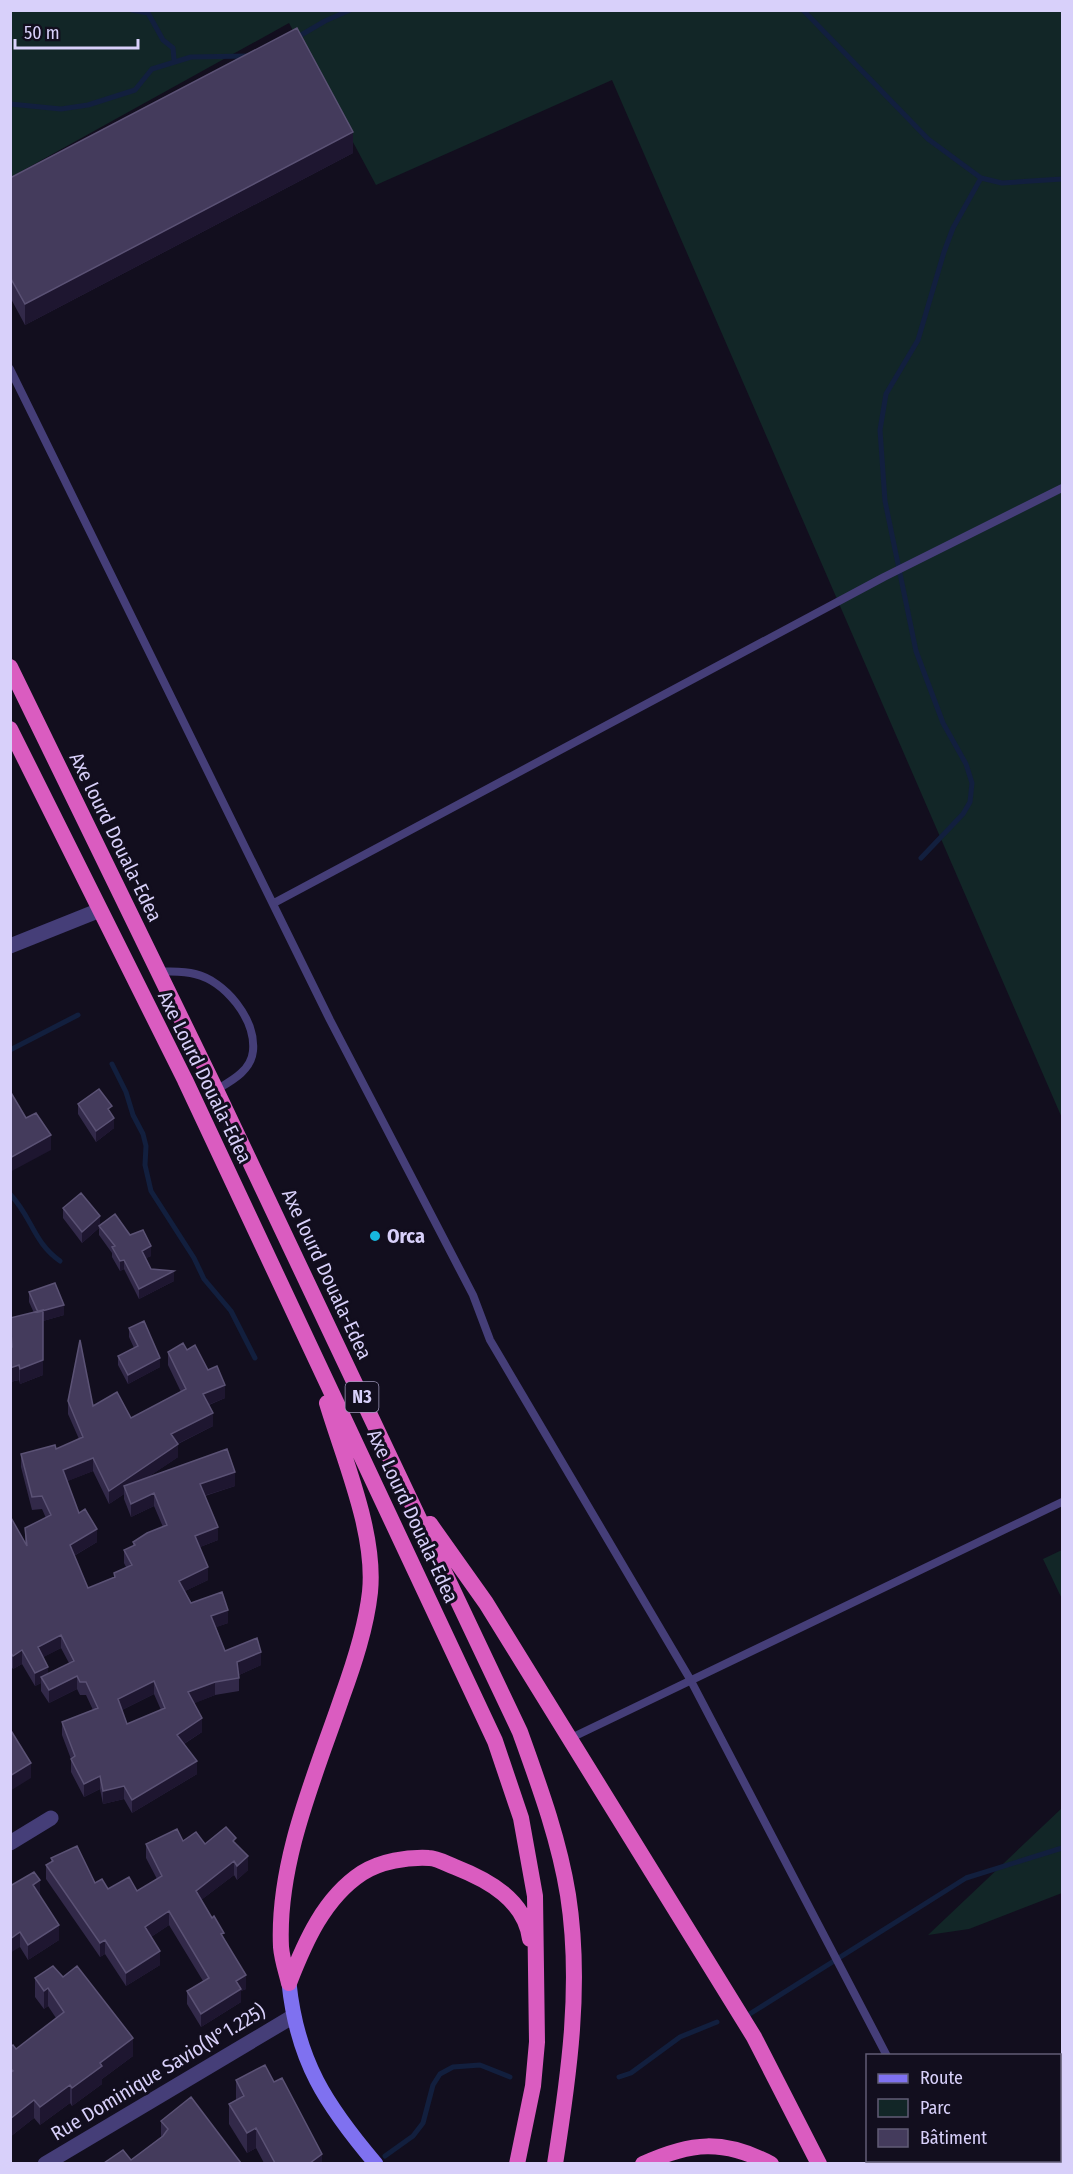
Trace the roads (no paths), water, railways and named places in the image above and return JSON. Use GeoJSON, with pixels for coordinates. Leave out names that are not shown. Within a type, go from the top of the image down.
{"type":"FeatureCollection","features":[{"type":"Feature","properties":{"kind":"highway","name":"Axe lourd Douala-Edea"},"geometry":{"type":"LineString","coordinates":[[10,667],[216,1090],[520,1732],[548,1809],[568,1895],[573,1961],[572,2032],[555,2163]]}},
{"type":"Feature","properties":{"kind":"highway","name":"Axe Lourd Douala-Edea"},"geometry":{"type":"LineString","coordinates":[[10,729],[185,1080],[495,1741],[521,1818],[535,1896],[537,2042],[533,2086],[517,2163]]}},
{"type":"Feature","properties":{"kind":"highway"},"geometry":{"type":"LineString","coordinates":[[289,1983],[281,1949],[281,1917],[289,1872],[302,1813],[357,1654],[370,1592],[370,1556],[361,1518],[309,1344]]}},
{"type":"Feature","properties":{"kind":"highway"},"geometry":{"type":"LineString","coordinates":[[404,1485],[486,1603],[571,1738],[754,2037],[819,2163]]}},
{"type":"Feature","properties":{"kind":"highway"},"geometry":{"type":"LineString","coordinates":[[289,1983],[312,1932],[335,1897],[363,1873],[397,1860],[431,1858],[471,1873],[498,1888],[516,1905],[529,1927],[537,1988]]}},
{"type":"Feature","properties":{"kind":"highway"},"geometry":{"type":"LineString","coordinates":[[643,2163],[674,2150],[714,2145],[753,2154],[771,2163]]}},
{"type":"Feature","properties":{"kind":"main road"},"geometry":{"type":"LineString","coordinates":[[289,1983],[292,2017],[317,2086],[346,2129],[376,2163]]}},
{"type":"Feature","properties":{"kind":"street"},"geometry":{"type":"LineString","coordinates":[[10,946],[100,910]]}},
{"type":"Feature","properties":{"kind":"street"},"geometry":{"type":"LineString","coordinates":[[10,1843],[51,1818]]}},
{"type":"Feature","properties":{"kind":"street","name":"Rue Dominique Savio(N°1.225)"},"geometry":{"type":"LineString","coordinates":[[45,2163],[292,2017]]}},
{"type":"Feature","properties":{"kind":"lane"},"geometry":{"type":"LineString","coordinates":[[10,369],[330,1020],[473,1296],[490,1340],[690,1679],[886,2054]]}},
{"type":"Feature","properties":{"kind":"lane"},"geometry":{"type":"LineString","coordinates":[[274,903],[884,577],[1062,488]]}},
{"type":"Feature","properties":{"kind":"lane"},"geometry":{"type":"LineString","coordinates":[[157,971],[196,974],[225,989],[248,1022],[253,1051],[241,1075],[216,1090]]}},
{"type":"Feature","properties":{"kind":"lane"},"geometry":{"type":"LineString","coordinates":[[571,1738],[1062,1502]]}},
{"type":"Feature","properties":{"kind":"waterway"},"geometry":{"type":"LineString","coordinates":[[132,10],[148,13],[163,40],[173,48],[174,59]]}},
{"type":"Feature","properties":{"kind":"waterway"},"geometry":{"type":"LineString","coordinates":[[296,38],[350,10]]}},
{"type":"Feature","properties":{"kind":"waterway"},"geometry":{"type":"LineString","coordinates":[[803,10],[928,139],[981,178],[1002,183],[1062,179]]}},
{"type":"Feature","properties":{"kind":"waterway"},"geometry":{"type":"LineString","coordinates":[[10,104],[61,109],[88,105],[135,90],[152,69],[191,57],[248,56]]}},
{"type":"Feature","properties":{"kind":"waterway"},"geometry":{"type":"LineString","coordinates":[[921,858],[963,814],[970,802],[972,783],[966,764],[943,723],[916,651],[885,501],[880,430],[886,394],[918,340],[953,228],[981,178]]}},
{"type":"Feature","properties":{"kind":"waterway"},"geometry":{"type":"LineString","coordinates":[[10,1050],[78,1015]]}},
{"type":"Feature","properties":{"kind":"waterway"},"geometry":{"type":"LineString","coordinates":[[112,1064],[143,1134],[146,1146],[145,1165],[151,1191],[194,1258],[204,1279],[231,1311],[255,1358]]}},
{"type":"Feature","properties":{"kind":"waterway"},"geometry":{"type":"LineString","coordinates":[[10,1194],[38,1238],[60,1261]]}},
{"type":"Feature","properties":{"kind":"waterway"},"geometry":{"type":"LineString","coordinates":[[748,2015],[966,1878],[1062,1848]]}},
{"type":"Feature","properties":{"kind":"waterway"},"geometry":{"type":"LineString","coordinates":[[619,2077],[631,2073],[680,2037],[717,2022]]}},
{"type":"Feature","properties":{"kind":"waterway"},"geometry":{"type":"LineString","coordinates":[[385,2156],[413,2136],[423,2123],[433,2085],[440,2074],[453,2067],[480,2065],[510,2077]]}},
{"type":"Feature","properties":{"kind":"place","name":"Orca"},"geometry":{"type":"Point","coordinates":[375,1236]}}]}
